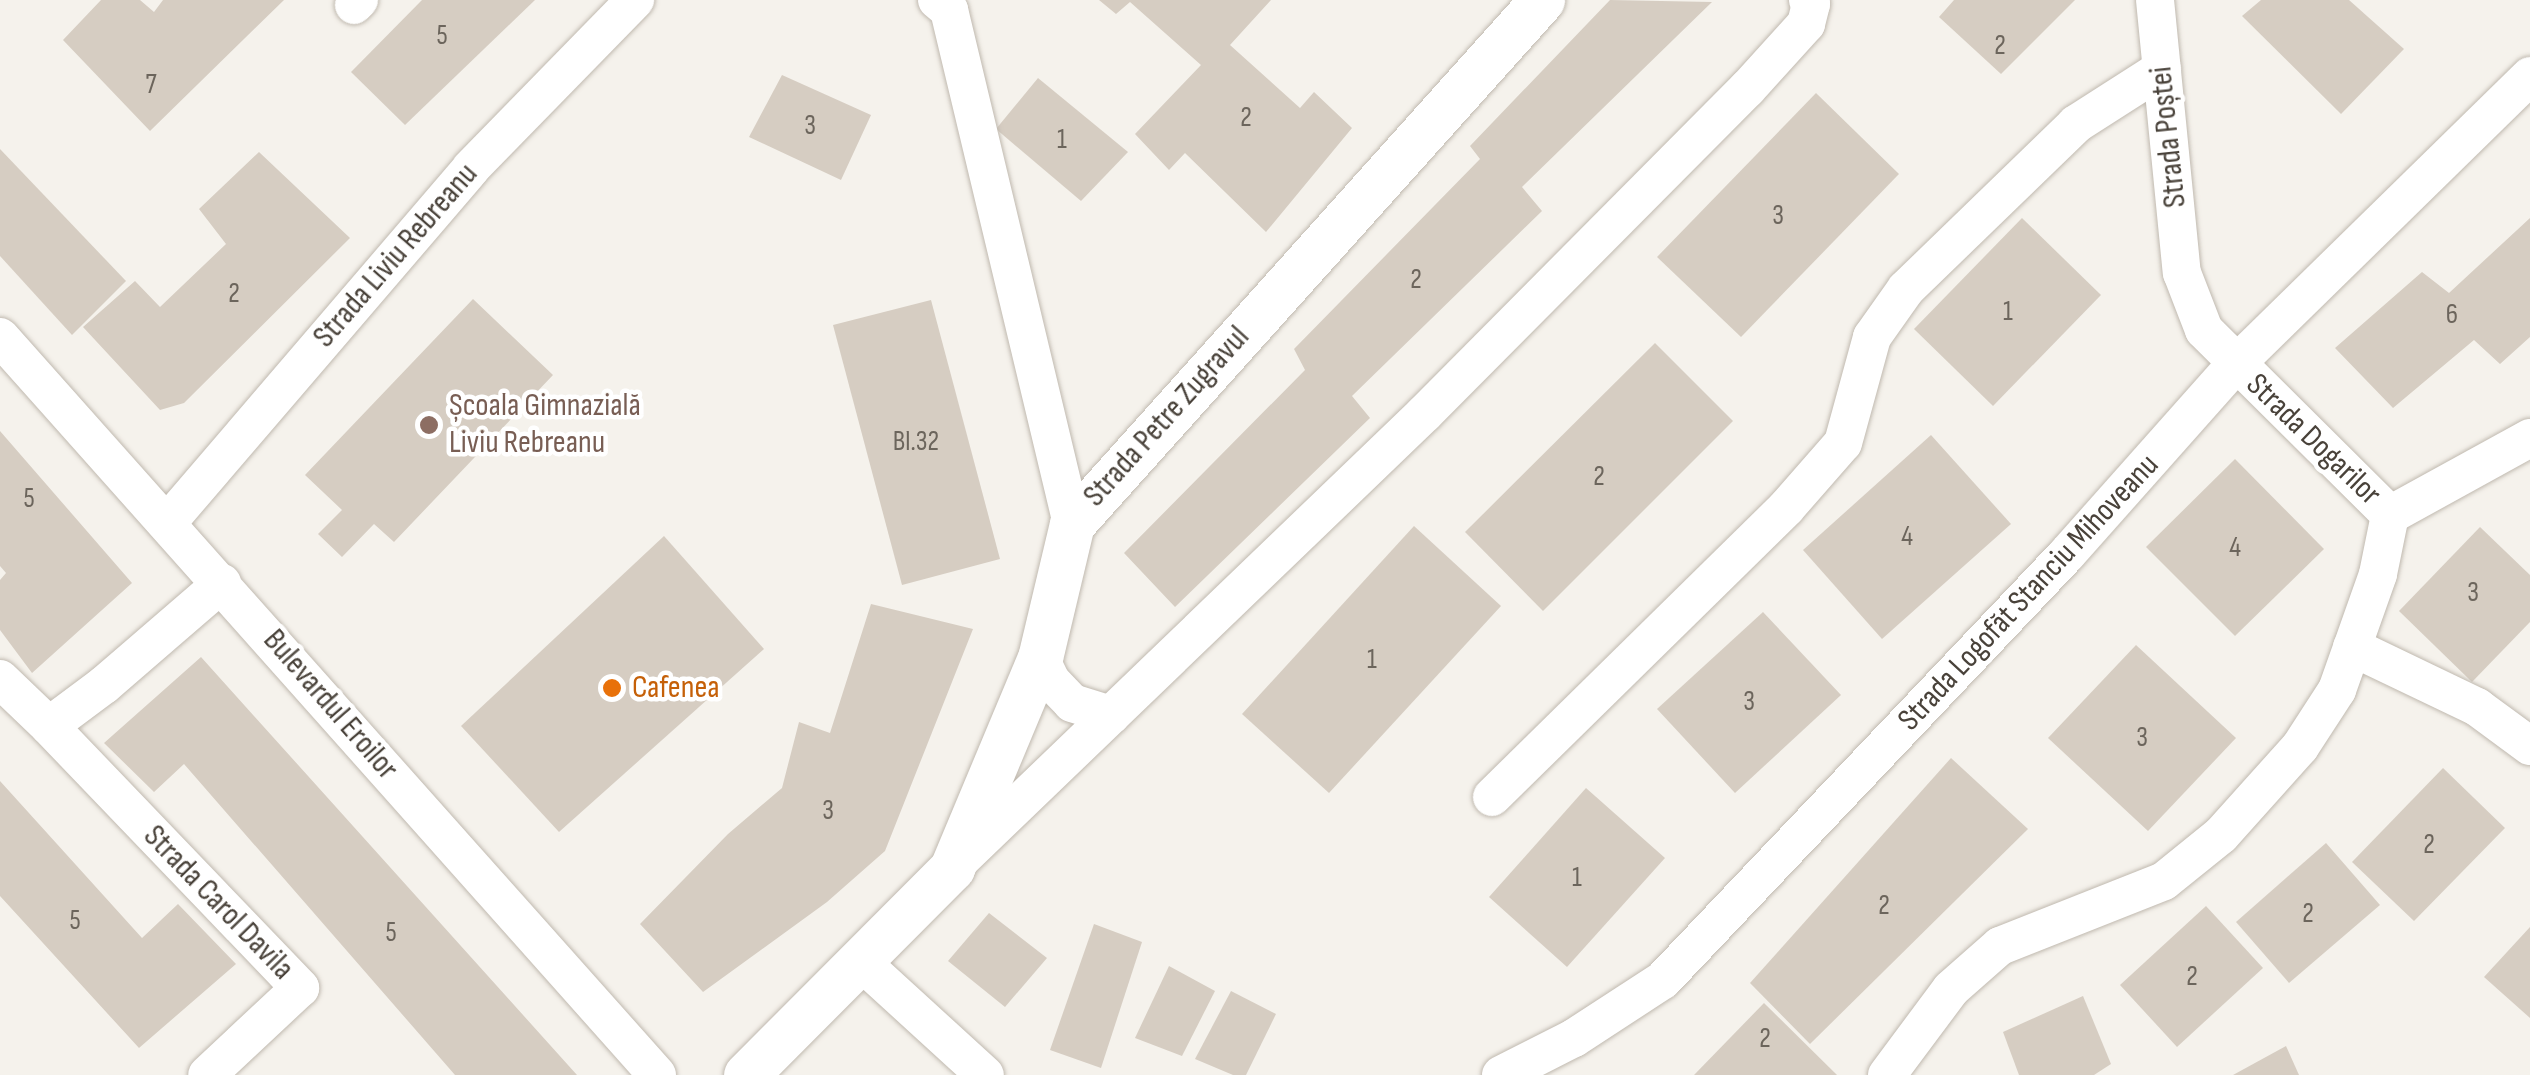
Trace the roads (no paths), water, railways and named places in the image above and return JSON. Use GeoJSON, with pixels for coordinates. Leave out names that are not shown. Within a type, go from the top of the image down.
{"type":"FeatureCollection","features":[{"type":"Feature","properties":{"kind":"street","name":"Strada Liviu Rebreanu"},"geometry":{"type":"LineString","coordinates":[[168,522],[471,168],[635,0]]}},
{"type":"Feature","properties":{"kind":"street"},"geometry":{"type":"LineString","coordinates":[[937,0],[949,10],[1072,524]]}},
{"type":"Feature","properties":{"kind":"street","name":"Strada Petre Zugravul"},"geometry":{"type":"LineString","coordinates":[[746,1075],[952,868],[1040,658],[1072,524],[1542,0]]}},
{"type":"Feature","properties":{"kind":"street"},"geometry":{"type":"LineString","coordinates":[[952,868],[1425,412],[1747,89],[1806,24],[1808,0]]}},
{"type":"Feature","properties":{"kind":"street","name":"Strada Poștei"},"geometry":{"type":"LineString","coordinates":[[2156,0],[2182,274],[2204,330],[2235,365]]}},
{"type":"Feature","properties":{"kind":"street"},"geometry":{"type":"LineString","coordinates":[[1492,797],[1786,508],[1843,442],[1872,338],[1906,289],[2076,124],[2162,68]]}},
{"type":"Feature","properties":{"kind":"street","name":"Strada Logofăt Stanciu Mihoveanu"},"geometry":{"type":"LineString","coordinates":[[1500,1075],[1574,1038],[1662,980],[2054,568],[2235,365],[2530,76]]}},
{"type":"Feature","properties":{"kind":"street","name":"Bulevardul Eroilor"},"geometry":{"type":"LineString","coordinates":[[0,337],[657,1075]]}},
{"type":"Feature","properties":{"kind":"street","name":"Strada Dogarilor"},"geometry":{"type":"LineString","coordinates":[[2235,365],[2390,516]]}},
{"type":"Feature","properties":{"kind":"street","name":"Strada Dogarilor"},"geometry":{"type":"LineString","coordinates":[[1887,1075],[1950,989],[2000,946],[2164,881],[2221,835],[2300,747],[2337,690],[2378,574],[2390,516],[2530,438]]}},
{"type":"Feature","properties":{"kind":"street"},"geometry":{"type":"LineString","coordinates":[[48,726],[104,685],[222,583]]}},
{"type":"Feature","properties":{"kind":"street"},"geometry":{"type":"LineString","coordinates":[[2352,647],[2477,707],[2530,746]]}},
{"type":"Feature","properties":{"kind":"street"},"geometry":{"type":"LineString","coordinates":[[1040,658],[1051,682],[1072,703],[1110,715]]}},
{"type":"Feature","properties":{"kind":"street","name":"Strada Carol Davila"},"geometry":{"type":"LineString","coordinates":[[0,679],[300,988],[207,1075]]}},
{"type":"Feature","properties":{"kind":"street"},"geometry":{"type":"LineString","coordinates":[[860,961],[985,1075]]}},
{"type":"Feature","properties":{"kind":"place","name":"Școala Gimnazială Liviu Rebreanu"},"geometry":{"type":"Point","coordinates":[429,425]}},
{"type":"Feature","properties":{"kind":"place","name":"Cafenea"},"geometry":{"type":"Point","coordinates":[612,688]}}]}
